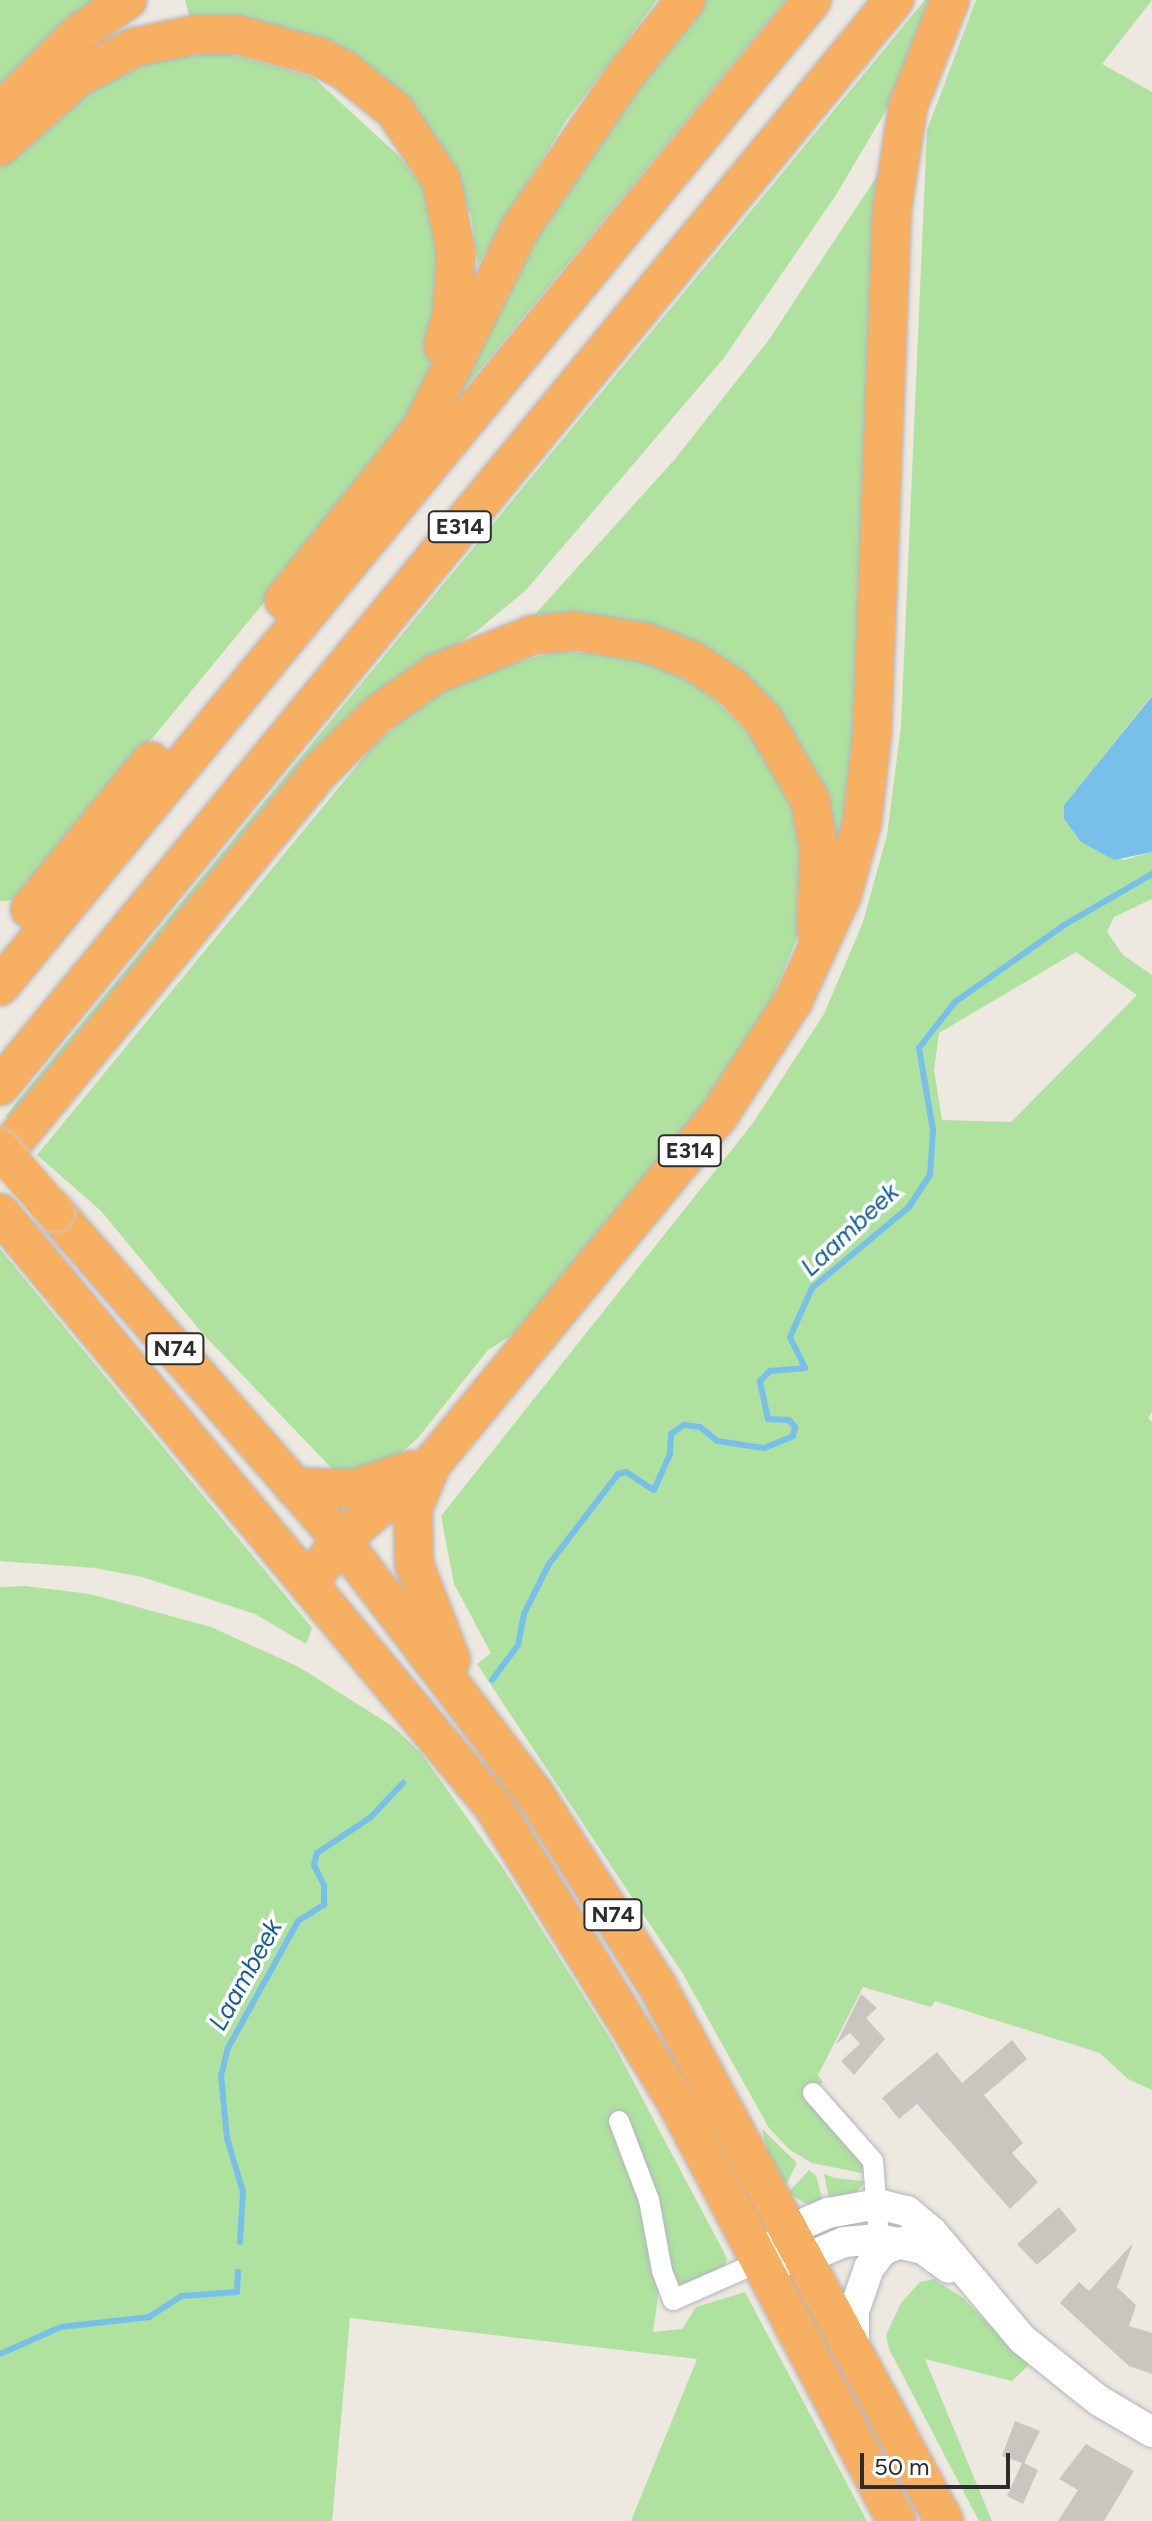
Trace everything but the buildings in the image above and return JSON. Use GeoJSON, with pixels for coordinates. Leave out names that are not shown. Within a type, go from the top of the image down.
{"type":"FeatureCollection","features":[{"type":"Feature","properties":{"kind":"highway"},"geometry":{"type":"LineString","coordinates":[[0,112],[78,34],[127,0]]}},
{"type":"Feature","properties":{"kind":"highway"},"geometry":{"type":"LineString","coordinates":[[0,945],[421,429],[521,227],[625,75],[686,0]]}},
{"type":"Feature","properties":{"kind":"highway","name":"E314"},"geometry":{"type":"LineString","coordinates":[[0,986],[812,0]]}},
{"type":"Feature","properties":{"kind":"highway","name":"E314"},"geometry":{"type":"LineString","coordinates":[[0,1086],[894,0]]}},
{"type":"Feature","properties":{"kind":"highway","name":"E314"},"geometry":{"type":"LineString","coordinates":[[308,1584],[348,1549],[434,1461],[718,1117],[765,1050],[842,895],[862,823],[872,735],[892,210],[908,106],[950,0]]}},
{"type":"Feature","properties":{"kind":"highway"},"geometry":{"type":"LineString","coordinates":[[0,146],[53,97],[102,62],[135,47],[193,35],[238,35],[295,47],[343,69],[382,98],[435,166],[451,212],[456,252],[446,339],[387,473]]}},
{"type":"Feature","properties":{"kind":"highway","name":"E314"},"geometry":{"type":"LineString","coordinates":[[0,1158],[320,771],[359,733],[435,674],[490,648],[532,635],[574,631],[648,643],[693,661],[732,687],[763,719],[810,800],[819,849],[815,951]]}},
{"type":"Feature","properties":{"kind":"highway","name":"N74"},"geometry":{"type":"LineString","coordinates":[[0,1149],[348,1549],[534,1793],[657,1985],[944,2521]]}},
{"type":"Feature","properties":{"kind":"highway","name":"N74"},"geometry":{"type":"LineString","coordinates":[[0,1213],[493,1806],[677,2103],[896,2521]]}},
{"type":"Feature","properties":{"kind":"highway","name":"E314"},"geometry":{"type":"LineString","coordinates":[[294,1487],[331,1492],[368,1486],[434,1461]]}},
{"type":"Feature","properties":{"kind":"highway","name":"E314"},"geometry":{"type":"LineString","coordinates":[[430,1609],[414,1564],[413,1508],[434,1461]]}},
{"type":"Feature","properties":{"kind":"highway","name":"E314"},"geometry":{"type":"LineString","coordinates":[[348,1549],[413,1508]]}},
{"type":"Feature","properties":{"kind":"highway","name":"N74"},"geometry":{"type":"LineString","coordinates":[[430,1609],[466,1700]]}},
{"type":"Feature","properties":{"kind":"street"},"geometry":{"type":"LineString","coordinates":[[813,2093],[873,2161],[878,2204],[891,2240]]}},
{"type":"Feature","properties":{"kind":"street"},"geometry":{"type":"LineString","coordinates":[[619,2121],[649,2200],[662,2271],[673,2300],[797,2245],[844,2242],[891,2240],[923,2249],[973,2286]]}},
{"type":"Feature","properties":{"kind":"street"},"geometry":{"type":"LineString","coordinates":[[797,2245],[828,2213],[878,2204],[907,2211],[932,2232],[973,2286],[1033,2348],[1098,2400],[1152,2432]]}},
{"type":"Feature","properties":{"kind":"street"},"geometry":{"type":"LineString","coordinates":[[854,2354],[854,2311],[869,2268],[891,2240]]}},
{"type":"Feature","properties":{"kind":"green space"},"geometry":{"type":"Polygon","coordinates":[[[0,0],[97,0],[80,9],[0,88],[0,0]]]}},
{"type":"Feature","properties":{"kind":"green space"},"geometry":{"type":"Polygon","coordinates":[[[185,0],[657,0],[567,119],[478,265],[471,215],[413,113],[190,19],[185,0]]]}},
{"type":"Feature","properties":{"kind":"green space"},"geometry":{"type":"Polygon","coordinates":[[[703,0],[786,0],[443,414],[469,348],[600,132],[703,0]]]}},
{"type":"Feature","properties":{"kind":"green space"},"geometry":{"type":"Polygon","coordinates":[[[925,0],[943,0],[901,85],[836,195],[723,359],[526,590],[478,630],[413,673],[15,1126],[6,1116],[19,1099],[925,0]]]}},
{"type":"Feature","properties":{"kind":"green space"},"geometry":{"type":"Polygon","coordinates":[[[976,0],[1152,0],[1102,64],[1152,92],[1152,695],[1064,805],[1064,819],[1081,842],[1124,860],[1152,852],[1152,899],[1114,917],[1107,932],[1123,955],[1152,975],[1152,1412],[1148,1418],[1152,1422],[1152,2090],[1128,2079],[1100,2053],[935,2001],[931,2007],[863,1987],[818,2075],[823,2082],[806,2098],[865,2164],[866,2174],[812,2163],[790,2150],[769,2128],[683,1974],[477,1664],[491,1653],[454,1584],[441,1516],[753,1123],[824,1014],[863,922],[887,835],[901,726],[927,130],[976,0]],[[1076,952],[939,1033],[934,1070],[942,1120],[1011,1122],[1137,995],[1076,952]]]}},
{"type":"Feature","properties":{"kind":"green space"},"geometry":{"type":"Polygon","coordinates":[[[223,52],[313,77],[399,156],[426,191],[440,253],[440,330],[424,385],[383,458],[19,900],[0,901],[0,160],[73,98],[152,59],[223,52]]]}},
{"type":"Feature","properties":{"kind":"green space"},"geometry":{"type":"Polygon","coordinates":[[[887,161],[872,555],[845,861],[749,692],[528,622],[675,459],[768,341],[887,161]]]}},
{"type":"Feature","properties":{"kind":"green space"},"geometry":{"type":"Polygon","coordinates":[[[559,651],[632,657],[669,671],[706,691],[761,745],[797,818],[804,897],[797,938],[766,1013],[735,1066],[517,1332],[488,1350],[418,1438],[390,1462],[343,1480],[204,1335],[101,1211],[37,1155],[373,746],[419,705],[473,673],[559,651]]]}},
{"type":"Feature","properties":{"kind":"green space"},"geometry":{"type":"Polygon","coordinates":[[[0,1249],[312,1628],[306,1644],[255,1614],[142,1577],[95,1568],[0,1561],[0,1249]]]}},
{"type":"Feature","properties":{"kind":"green space"},"geometry":{"type":"Polygon","coordinates":[[[25,1586],[90,1594],[211,1627],[299,1667],[392,1726],[421,1753],[505,1871],[613,2043],[727,2258],[724,2269],[690,2286],[679,2283],[669,2267],[662,2268],[653,2332],[682,2329],[696,2307],[745,2292],[867,2521],[631,2521],[697,2359],[350,2318],[332,2521],[0,2521],[0,1587],[25,1586]]]}},
{"type":"Feature","properties":{"kind":"green space"},"geometry":{"type":"Polygon","coordinates":[[[762,2129],[797,2163],[785,2187],[768,2159],[762,2129]]]}},
{"type":"Feature","properties":{"kind":"green space"},"geometry":{"type":"Polygon","coordinates":[[[809,2170],[816,2176],[824,2204],[807,2204],[788,2193],[809,2170]]]}},
{"type":"Feature","properties":{"kind":"green space"},"geometry":{"type":"Polygon","coordinates":[[[824,2174],[865,2181],[855,2195],[830,2203],[824,2174]]]}},
{"type":"Feature","properties":{"kind":"green space"},"geometry":{"type":"Polygon","coordinates":[[[934,2279],[963,2298],[1029,2365],[1012,2381],[925,2359],[992,2521],[979,2521],[889,2349],[886,2335],[901,2303],[920,2282],[934,2279]]]}},
{"type":"Feature","properties":{"kind":"water"},"geometry":{"type":"Polygon","coordinates":[[[1152,696],[1152,852],[1114,860],[1081,842],[1064,819],[1064,805],[1152,696]]]}},
{"type":"Feature","properties":{"kind":"waterway","name":"Laambeek"},"geometry":{"type":"LineString","coordinates":[[492,1680],[518,1645],[524,1614],[549,1564],[618,1474],[626,1472],[654,1490],[670,1454],[671,1434],[684,1425],[700,1427],[717,1441],[764,1448],[793,1436],[795,1427],[789,1420],[768,1419],[760,1381],[770,1371],[805,1368],[790,1337],[812,1288],[909,1207],[930,1175],[933,1130],[919,1048],[955,1002],[1064,925],[1152,874]]}},
{"type":"Feature","properties":{"kind":"waterway","name":"Laambeek"},"geometry":{"type":"LineString","coordinates":[[240,2242],[243,2192],[227,2138],[221,2076],[228,2048],[298,1921],[324,1905],[324,1885],[314,1865],[317,1853],[371,1817],[403,1783]]}},
{"type":"Feature","properties":{"kind":"waterway","name":"Laambeek"},"geometry":{"type":"LineString","coordinates":[[0,2354],[61,2327],[149,2317],[181,2296],[237,2292],[238,2272]]}}]}
